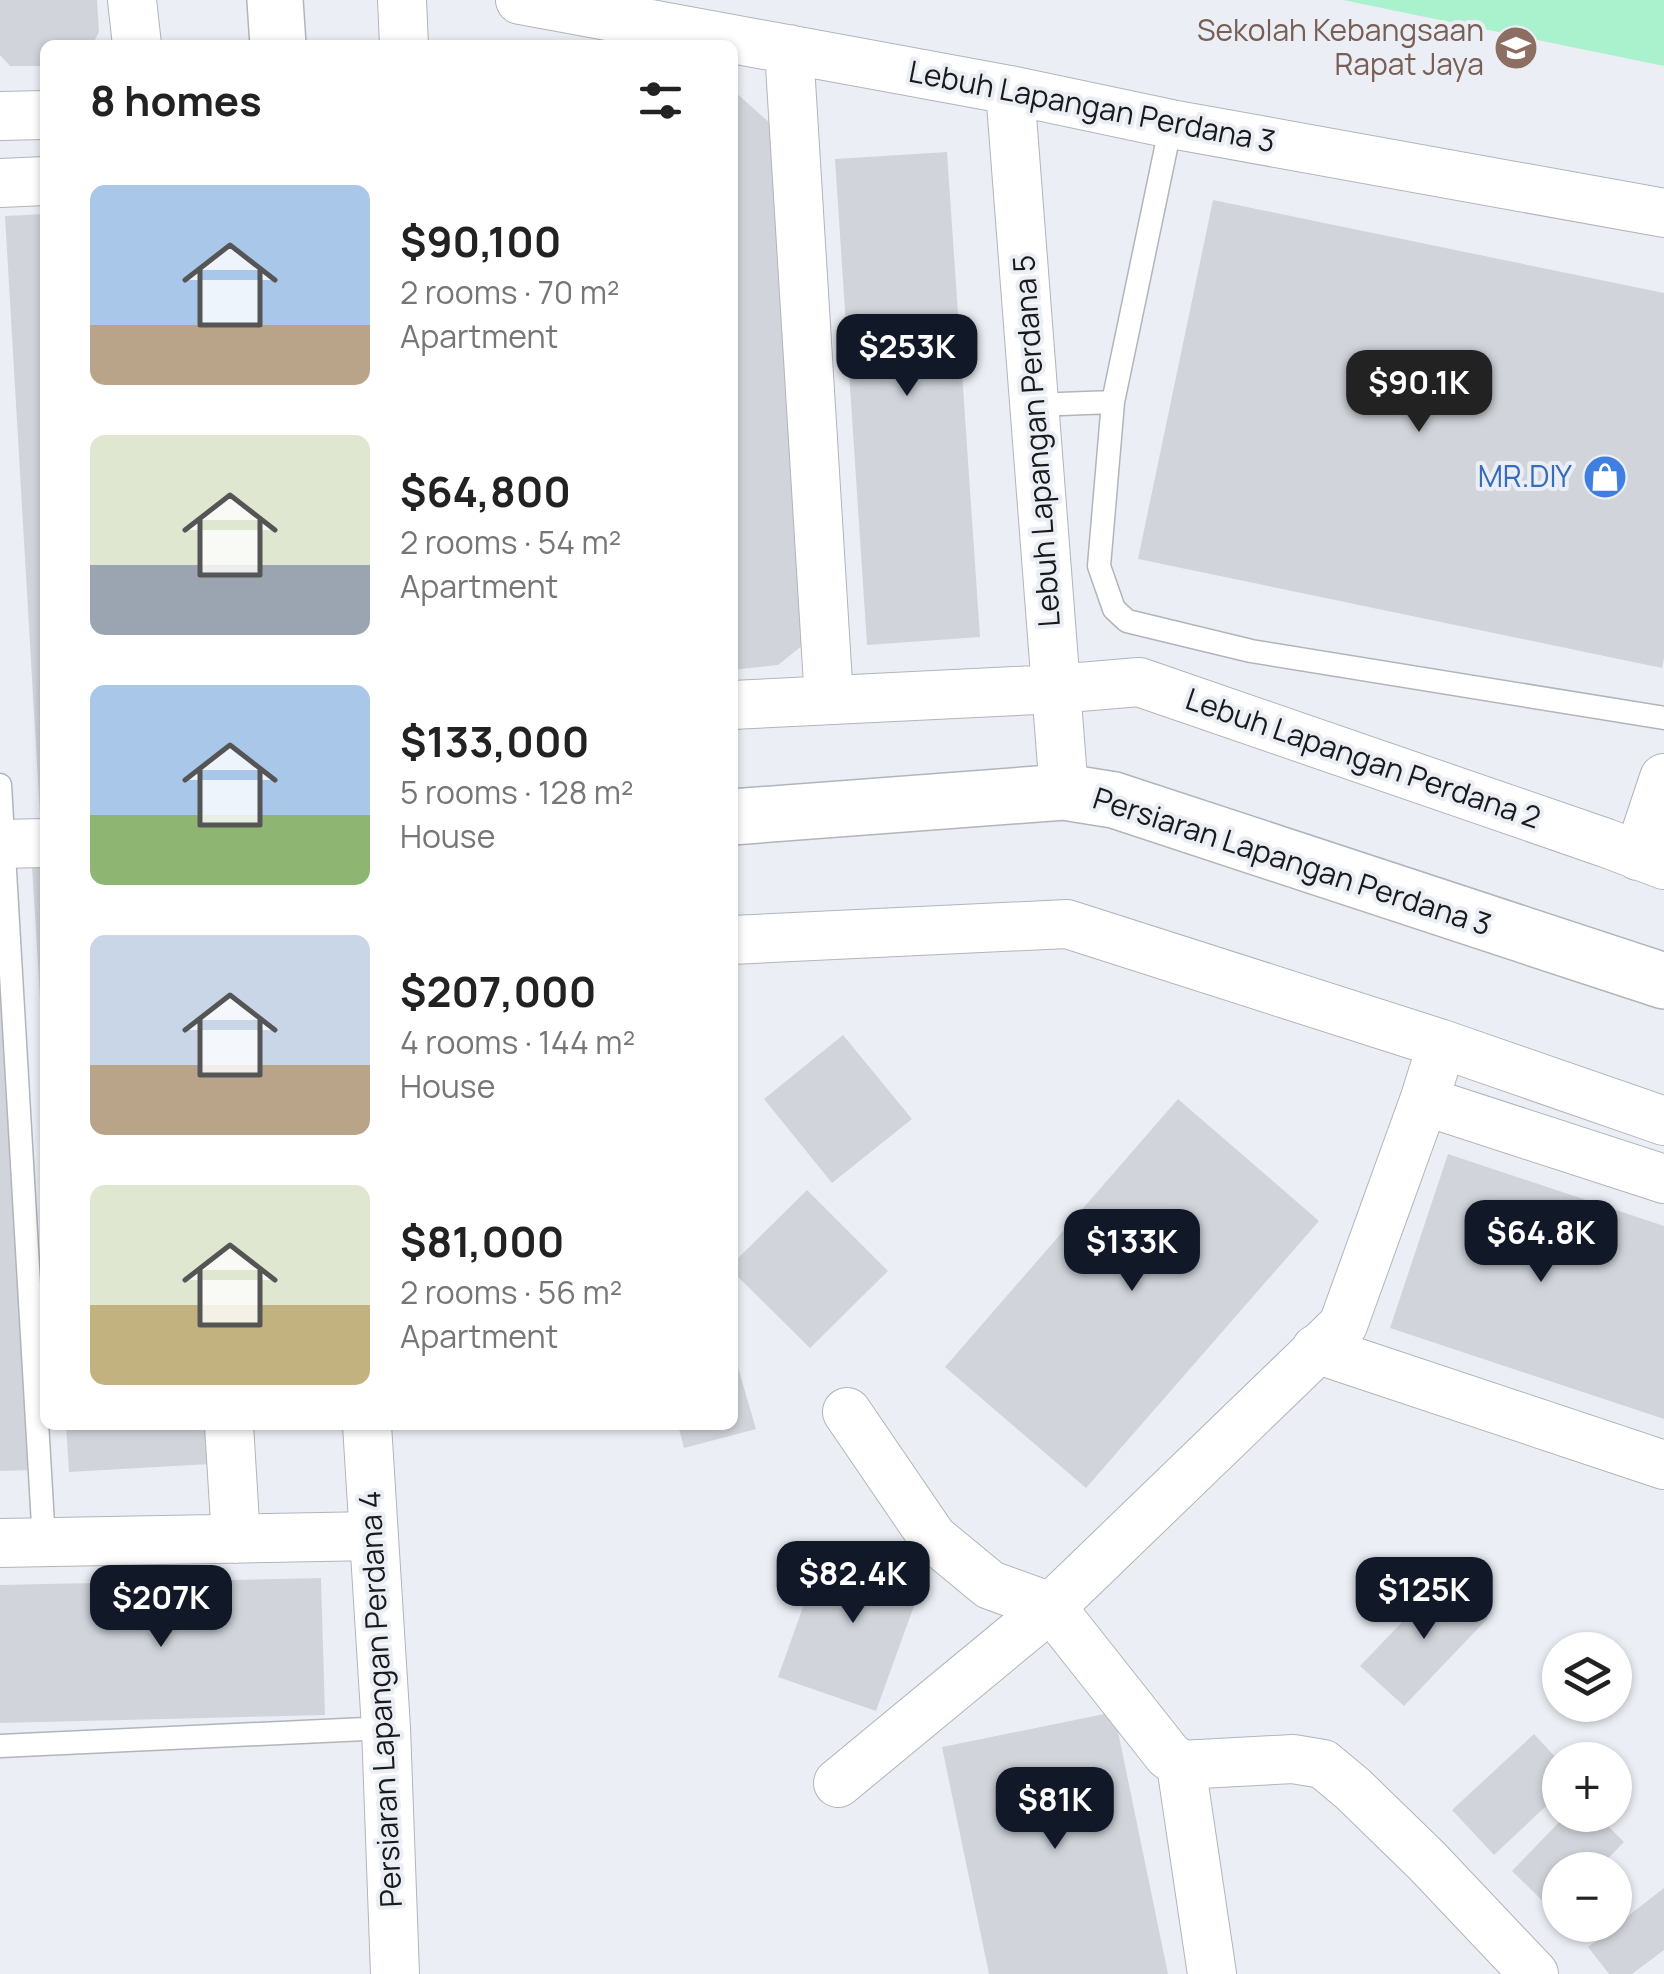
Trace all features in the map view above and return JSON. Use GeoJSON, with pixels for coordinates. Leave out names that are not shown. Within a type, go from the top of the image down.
{"type":"FeatureCollection","features":[{"type":"Feature","properties":{"kind":"street"},"geometry":{"type":"LineString","coordinates":[[132,0],[136,40]]}},
{"type":"Feature","properties":{"kind":"street"},"geometry":{"type":"LineString","coordinates":[[275,0],[278,40]]}},
{"type":"Feature","properties":{"kind":"street"},"geometry":{"type":"LineString","coordinates":[[402,0],[404,40]]}},
{"type":"Feature","properties":{"kind":"street","name":"Lebuh Lapangan Perdana 3"},"geometry":{"type":"LineString","coordinates":[[520,0],[1664,213]]}},
{"type":"Feature","properties":{"kind":"street"},"geometry":{"type":"LineString","coordinates":[[788,49],[829,700]]}},
{"type":"Feature","properties":{"kind":"street","name":"Lebuh Lapangan Perdana 5"},"geometry":{"type":"LineString","coordinates":[[1010,90],[1064,792]]}},
{"type":"Feature","properties":{"kind":"street"},"geometry":{"type":"LineString","coordinates":[[0,116],[40,115]]}},
{"type":"Feature","properties":{"kind":"street"},"geometry":{"type":"LineString","coordinates":[[0,183],[40,181]]}},
{"type":"Feature","properties":{"kind":"street","name":"Lebuh Lapangan Perdana 2"},"geometry":{"type":"LineString","coordinates":[[738,704],[1056,690],[1139,682],[1651,860]]}},
{"type":"Feature","properties":{"kind":"street"},"geometry":{"type":"LineString","coordinates":[[1651,860],[1664,778]]}},
{"type":"Feature","properties":{"kind":"street","name":"Persiaran Lapangan Perdana 3"},"geometry":{"type":"LineString","coordinates":[[738,817],[1064,792],[1114,800],[1664,982]]}},
{"type":"Feature","properties":{"kind":"street"},"geometry":{"type":"LineString","coordinates":[[738,940],[1067,924],[1442,1044],[1664,1121]]}},
{"type":"Feature","properties":{"kind":"street"},"geometry":{"type":"LineString","coordinates":[[838,1782],[1051,1606],[1342,1326],[1442,1044]]}},
{"type":"Feature","properties":{"kind":"street"},"geometry":{"type":"LineString","coordinates":[[1424,1101],[1664,1179]]}},
{"type":"Feature","properties":{"kind":"street"},"geometry":{"type":"LineString","coordinates":[[1316,1350],[1664,1466]]}},
{"type":"Feature","properties":{"kind":"street"},"geometry":{"type":"LineString","coordinates":[[846,1412],[933,1538],[990,1585],[1051,1606],[1168,1755],[1180,1764],[1293,1759],[1323,1764],[1427,1860],[1534,1974]]}},
{"type":"Feature","properties":{"kind":"street"},"geometry":{"type":"LineString","coordinates":[[229,1430],[236,1538]]}},
{"type":"Feature","properties":{"kind":"street","name":"Persiaran Lapangan Perdana 4"},"geometry":{"type":"LineString","coordinates":[[366,1430],[386,1728],[395,1974]]}},
{"type":"Feature","properties":{"kind":"street"},"geometry":{"type":"LineString","coordinates":[[22,1542],[374,1536]]}},
{"type":"Feature","properties":{"kind":"street"},"geometry":{"type":"LineString","coordinates":[[1180,1764],[1212,1974]]}},
{"type":"Feature","properties":{"kind":"lane"},"geometry":{"type":"LineString","coordinates":[[1170,124],[1114,402],[1099,566],[1114,609],[1127,621],[1251,651],[1664,718]]}},
{"type":"Feature","properties":{"kind":"lane"},"geometry":{"type":"LineString","coordinates":[[1034,406],[1114,402]]}},
{"type":"Feature","properties":{"kind":"lane"},"geometry":{"type":"LineString","coordinates":[[0,785],[16,844],[22,1542]]}},
{"type":"Feature","properties":{"kind":"lane"},"geometry":{"type":"LineString","coordinates":[[0,1746],[386,1728]]}},
{"type":"Feature","properties":{"kind":"green space"},"geometry":{"type":"Polygon","coordinates":[[[1343,0],[1664,0],[1664,66],[1343,0]]]}},
{"type":"Feature","properties":{"kind":"building"},"geometry":{"type":"Polygon","coordinates":[[[0,0],[97,0],[99,32],[95,40],[40,40],[40,66],[10,66],[0,55],[0,0]]]}},
{"type":"Feature","properties":{"kind":"building"},"geometry":{"type":"Polygon","coordinates":[[[738,95],[771,124],[812,638],[778,665],[738,669],[738,95]]]}},
{"type":"Feature","properties":{"kind":"building"},"geometry":{"type":"Polygon","coordinates":[[[947,152],[980,637],[867,645],[835,159],[947,152]]]}},
{"type":"Feature","properties":{"kind":"building"},"geometry":{"type":"Polygon","coordinates":[[[1213,200],[1664,293],[1662,668],[1138,559],[1213,200]]]}},
{"type":"Feature","properties":{"kind":"building"},"geometry":{"type":"Polygon","coordinates":[[[40,214],[40,815],[5,216],[40,214]]]}},
{"type":"Feature","properties":{"kind":"building"},"geometry":{"type":"Polygon","coordinates":[[[40,849],[40,997],[31,850],[40,849]]]}},
{"type":"Feature","properties":{"kind":"building"},"geometry":{"type":"Polygon","coordinates":[[[0,938],[31,1470],[0,1471],[0,938]]]}},
{"type":"Feature","properties":{"kind":"building"},"geometry":{"type":"Polygon","coordinates":[[[843,1035],[912,1119],[832,1183],[764,1099],[843,1035]]]}},
{"type":"Feature","properties":{"kind":"building"},"geometry":{"type":"Polygon","coordinates":[[[1178,1099],[1319,1221],[1086,1488],[945,1367],[1178,1099]]]}},
{"type":"Feature","properties":{"kind":"building"},"geometry":{"type":"Polygon","coordinates":[[[1448,1154],[1664,1226],[1664,1419],[1390,1328],[1448,1154]]]}},
{"type":"Feature","properties":{"kind":"building"},"geometry":{"type":"Polygon","coordinates":[[[807,1190],[888,1271],[810,1348],[738,1277],[738,1258],[807,1190]]]}},
{"type":"Feature","properties":{"kind":"building"},"geometry":{"type":"Polygon","coordinates":[[[738,1368],[756,1429],[684,1448],[679,1430],[738,1430],[738,1368]]]}},
{"type":"Feature","properties":{"kind":"building"},"geometry":{"type":"Polygon","coordinates":[[[66,1430],[207,1430],[210,1464],[69,1472],[66,1430]]]}},
{"type":"Feature","properties":{"kind":"building"},"geometry":{"type":"Polygon","coordinates":[[[869,1546],[928,1567],[876,1711],[778,1677],[822,1554],[861,1568],[869,1546]]]}},
{"type":"Feature","properties":{"kind":"building"},"geometry":{"type":"Polygon","coordinates":[[[1445,1577],[1488,1618],[1404,1706],[1360,1666],[1445,1577]]]}},
{"type":"Feature","properties":{"kind":"building"},"geometry":{"type":"Polygon","coordinates":[[[321,1578],[325,1715],[0,1723],[0,1585],[321,1578]]]}},
{"type":"Feature","properties":{"kind":"building"},"geometry":{"type":"Polygon","coordinates":[[[1114,1712],[1168,1974],[989,1974],[942,1747],[1114,1712]]]}},
{"type":"Feature","properties":{"kind":"building"},"geometry":{"type":"Polygon","coordinates":[[[1534,1734],[1542,1743],[1542,1810],[1494,1855],[1452,1810],[1534,1734]]]}},
{"type":"Feature","properties":{"kind":"building"},"geometry":{"type":"Polygon","coordinates":[[[1550,1832],[1614,1832],[1624,1842],[1614,1852],[1542,1852],[1542,1900],[1512,1871],[1550,1832]]]}},
{"type":"Feature","properties":{"kind":"building"},"geometry":{"type":"Polygon","coordinates":[[[1664,1888],[1664,1950],[1632,1974],[1609,1974],[1588,1947],[1594,1942],[1632,1942],[1632,1913],[1664,1888]]]}},
{"type":"Feature","properties":{"kind":"place","name":"Sekolah Kebangsaan Rapat Jaya"},"geometry":{"type":"Point","coordinates":[1516,48]}},
{"type":"Feature","properties":{"kind":"place","name":"MR.DIY"},"geometry":{"type":"Point","coordinates":[1605,477]}}]}
